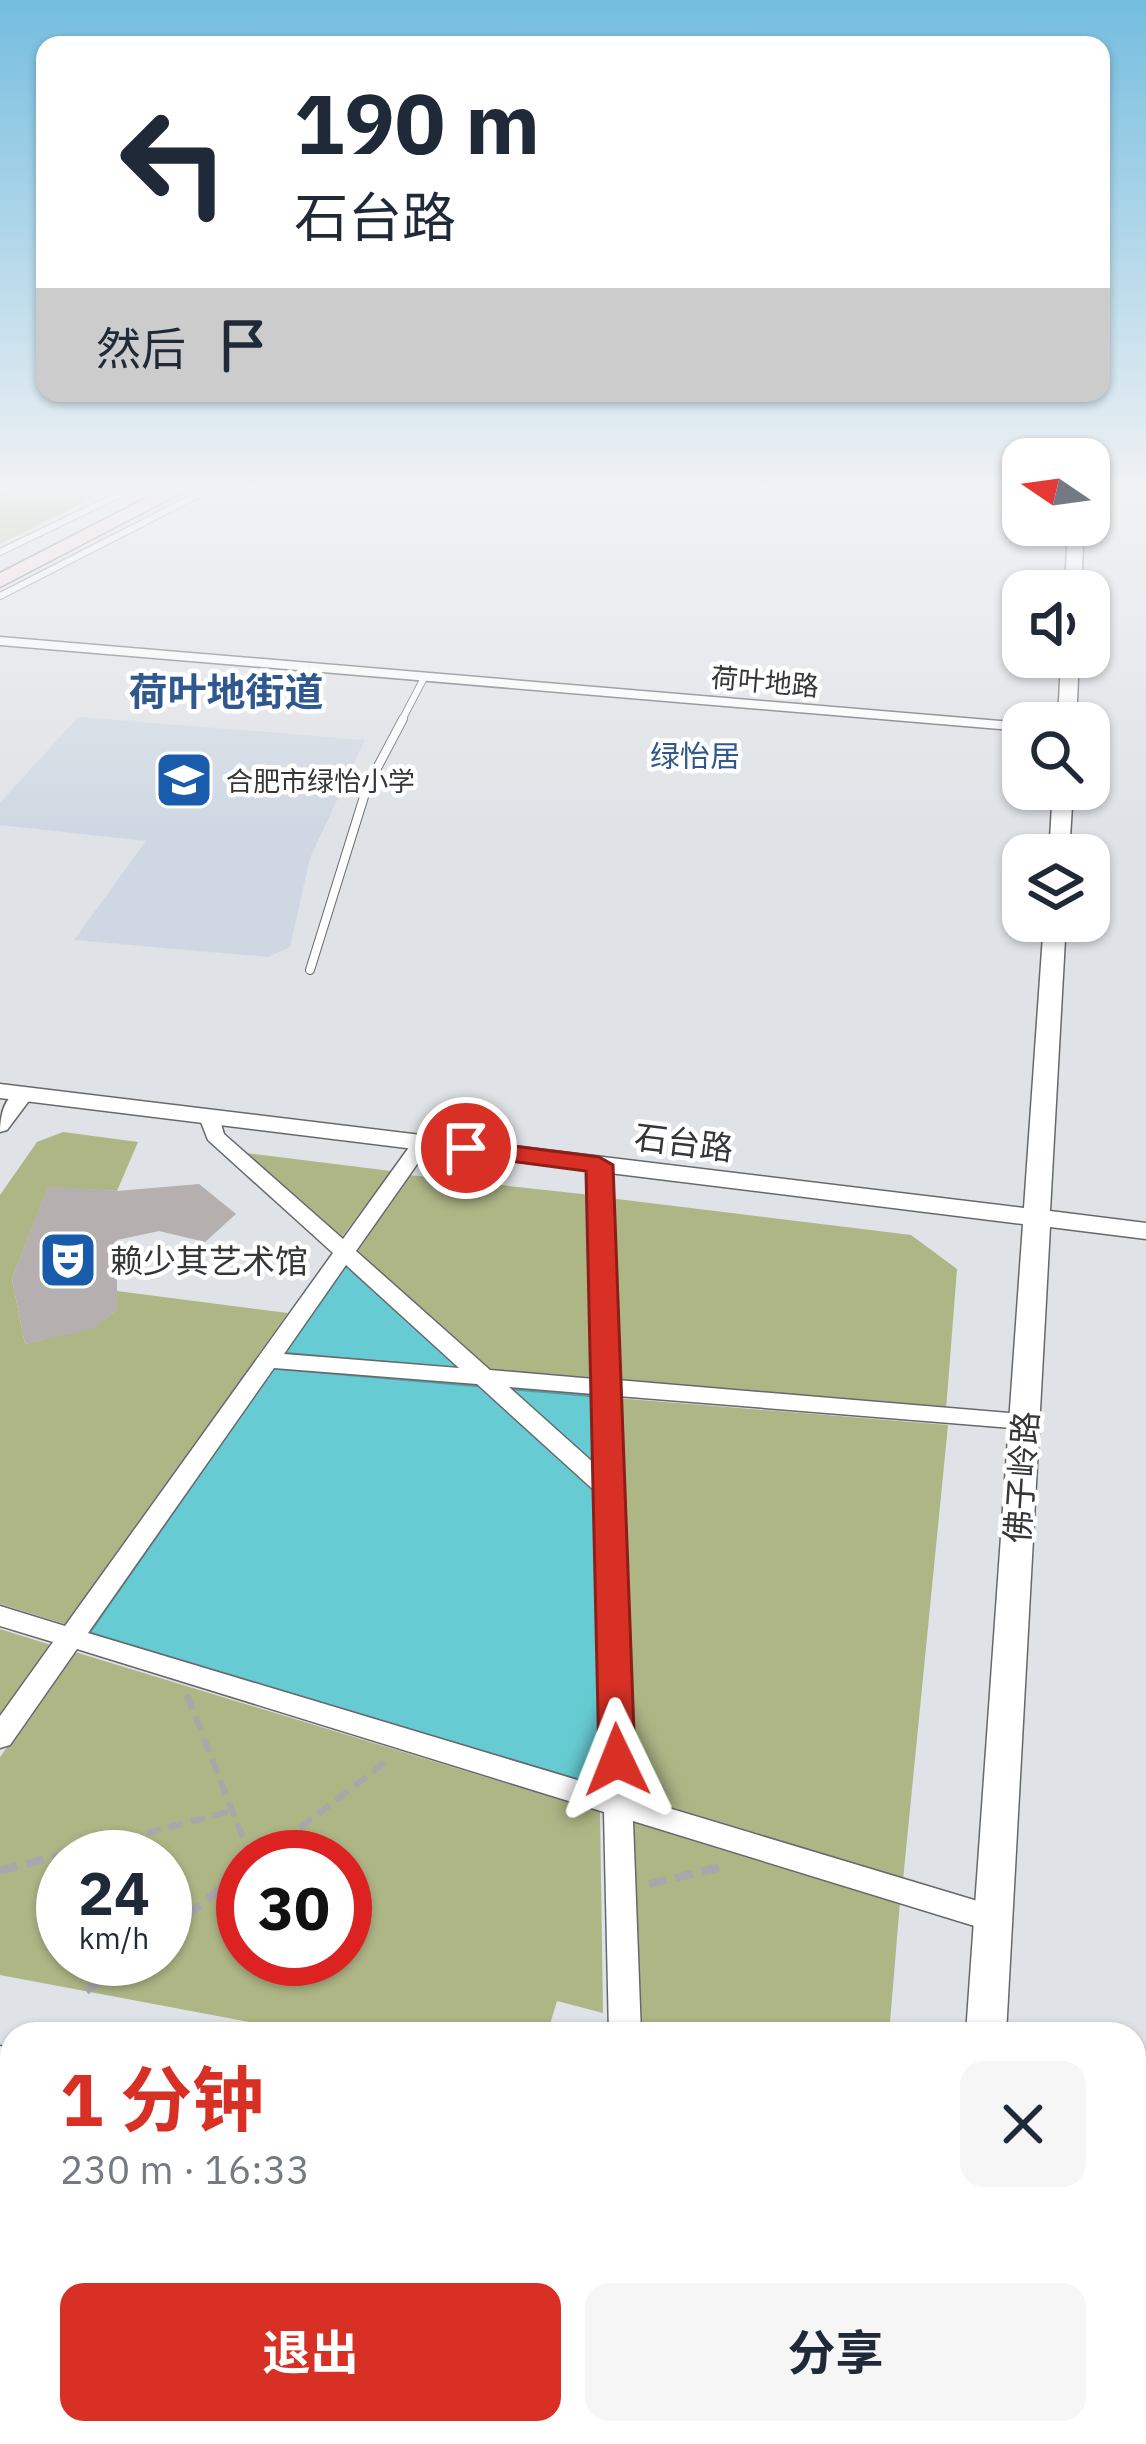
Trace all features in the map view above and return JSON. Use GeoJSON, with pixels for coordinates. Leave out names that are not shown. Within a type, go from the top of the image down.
{"type":"FeatureCollection","features":[{"type":"Feature","properties":{"kind":"street","name":"荷叶地路"},"geometry":{"type":"LineString","coordinates":[[0,641],[1002,725]]}},
{"type":"Feature","properties":{"kind":"street","name":"佛子岭路"},"geometry":{"type":"LineString","coordinates":[[987,2022],[1054,942]]}},
{"type":"Feature","properties":{"kind":"street","name":"石台路"},"geometry":{"type":"LineString","coordinates":[[12,1092],[1146,1231]]}},
{"type":"Feature","properties":{"kind":"street"},"geometry":{"type":"LineString","coordinates":[[0,1126],[12,1092]]}},
{"type":"Feature","properties":{"kind":"street"},"geometry":{"type":"LineString","coordinates":[[208,1117],[215,1136],[609,1490]]}},
{"type":"Feature","properties":{"kind":"street"},"geometry":{"type":"LineString","coordinates":[[0,1737],[422,1143]]}},
{"type":"Feature","properties":{"kind":"street"},"geometry":{"type":"LineString","coordinates":[[599,1165],[625,2022]]}},
{"type":"Feature","properties":{"kind":"street"},"geometry":{"type":"LineString","coordinates":[[268,1360],[1024,1421]]}},
{"type":"Feature","properties":{"kind":"street"},"geometry":{"type":"LineString","coordinates":[[0,1616],[994,1919]]}},
{"type":"Feature","properties":{"kind":"lane"},"geometry":{"type":"LineString","coordinates":[[310,970],[368,787],[425,676]]}},
{"type":"Feature","properties":{"kind":"path"},"geometry":{"type":"LineString","coordinates":[[183,1685],[239,1830]]}},
{"type":"Feature","properties":{"kind":"path"},"geometry":{"type":"LineString","coordinates":[[297,1830],[400,1751]]}},
{"type":"Feature","properties":{"kind":"path"},"geometry":{"type":"LineString","coordinates":[[0,1871],[232,1811]]}},
{"type":"Feature","properties":{"kind":"path"},"geometry":{"type":"LineString","coordinates":[[631,1889],[734,1864]]}},
{"type":"Feature","properties":{"kind":"path"},"geometry":{"type":"LineString","coordinates":[[192,1912],[216,1892]]}},
{"type":"Feature","properties":{"kind":"path"},"geometry":{"type":"LineString","coordinates":[[86,1991],[93,1986]]}},
{"type":"Feature","properties":{"kind":"shaded area","name":"合肥市绿怡小学"},"geometry":{"type":"Polygon","coordinates":[[[78,717],[365,740],[310,858],[290,947],[268,957],[74,940],[146,841],[0,825],[0,803],[78,717]]]}},
{"type":"Feature","properties":{"kind":"green space"},"geometry":{"type":"Polygon","coordinates":[[[63,1132],[138,1142],[117,1191],[48,1187],[12,1279],[25,1344],[92,1328],[117,1310],[117,1291],[288,1313],[65,1624],[0,1604],[0,1195],[37,1142],[63,1132]]]}},
{"type":"Feature","properties":{"kind":"green space"},"geometry":{"type":"Polygon","coordinates":[[[246,1153],[391,1171],[341,1238],[246,1153]]]}},
{"type":"Feature","properties":{"kind":"green space"},"geometry":{"type":"Polygon","coordinates":[[[409,1175],[591,1195],[593,1381],[482,1371],[352,1252],[409,1175]]]}},
{"type":"Feature","properties":{"kind":"green space"},"geometry":{"type":"Polygon","coordinates":[[[609,1198],[911,1235],[957,1269],[946,1410],[616,1383],[609,1198]]]}},
{"type":"Feature","properties":{"kind":"green space"},"geometry":{"type":"Polygon","coordinates":[[[616,1398],[948,1425],[903,1880],[627,1797],[616,1398]]]}},
{"type":"Feature","properties":{"kind":"green space"},"geometry":{"type":"Polygon","coordinates":[[[0,1629],[51,1645],[0,1716],[0,1629]]]}},
{"type":"Feature","properties":{"kind":"green space"},"geometry":{"type":"Polygon","coordinates":[[[75,1652],[600,1812],[603,2013],[557,2001],[551,2022],[249,2022],[58,1986],[192,1986],[192,1830],[36,1830],[36,1982],[0,1975],[0,1757],[75,1652]]]}},
{"type":"Feature","properties":{"kind":"green space"},"geometry":{"type":"Polygon","coordinates":[[[630,1821],[900,1902],[890,2022],[636,2022],[630,1821]]]}},
{"type":"Feature","properties":{"kind":"water"},"geometry":{"type":"Polygon","coordinates":[[[347,1258],[470,1370],[281,1353],[347,1258]]]}},
{"type":"Feature","properties":{"kind":"water"},"geometry":{"type":"Polygon","coordinates":[[[273,1368],[596,1396],[605,1788],[89,1633],[273,1368]]]}},
{"type":"Feature","properties":{"kind":"building","name":"赖少其艺术馆"},"geometry":{"type":"Polygon","coordinates":[[[199,1184],[236,1214],[205,1242],[159,1231],[117,1240],[117,1310],[92,1329],[25,1344],[12,1279],[48,1186],[117,1191],[199,1184]]]}},
{"type":"Feature","properties":{"kind":"place","name":"合肥市绿怡小学"},"geometry":{"type":"Point","coordinates":[184,780]}},
{"type":"Feature","properties":{"kind":"place","name":"赖少其艺术馆"},"geometry":{"type":"Point","coordinates":[68,1260]}},
{"type":"Feature","properties":{"kind":"district","name":"荷叶地街道"},"geometry":{"type":"Point","coordinates":[226,691]}},
{"type":"Feature","properties":{"kind":"district","name":"绿怡居"},"geometry":{"type":"Point","coordinates":[695,755]}},
{"type":"Feature","properties":{"kind":"route"},"geometry":{"type":"LineString","coordinates":[[466,1148],[599,1165],[617,1760]]}}]}
